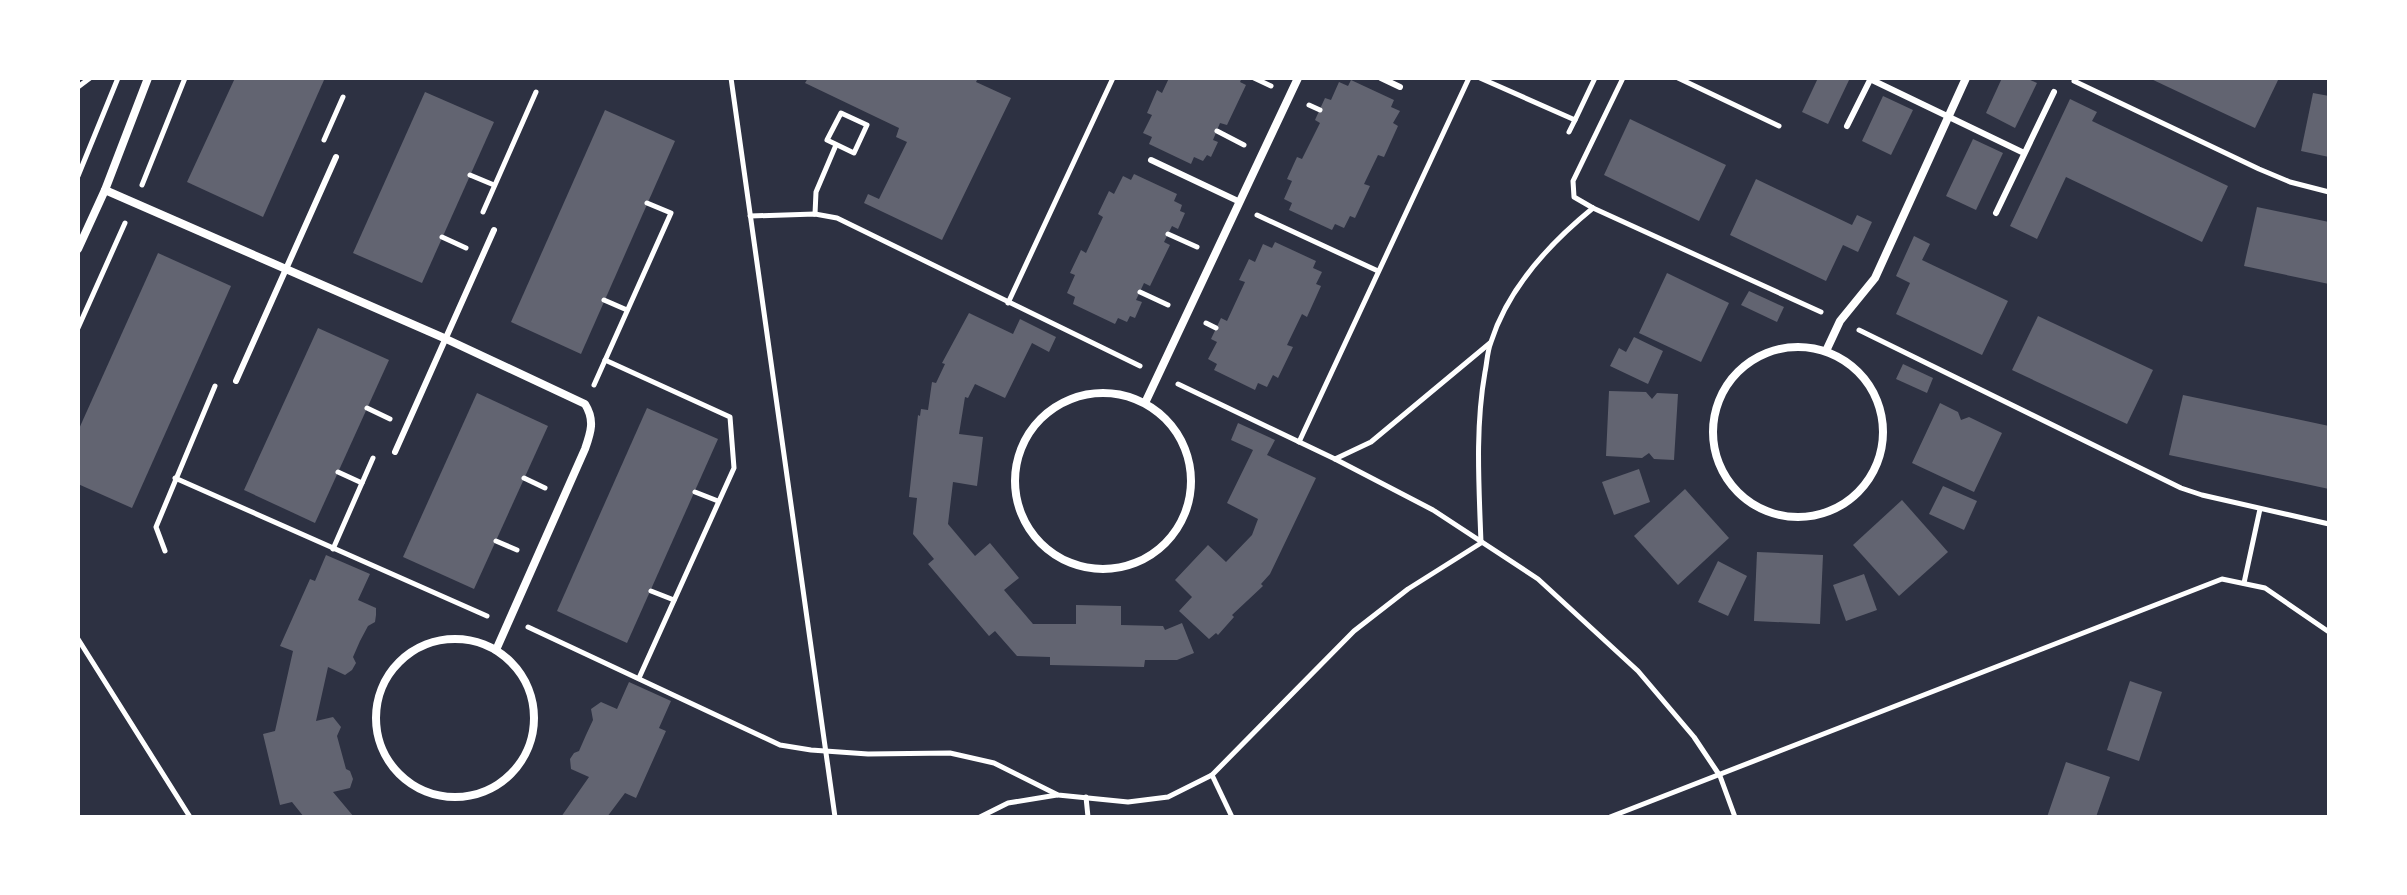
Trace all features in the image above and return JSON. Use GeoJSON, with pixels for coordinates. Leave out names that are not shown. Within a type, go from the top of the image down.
{"type":"FeatureCollection","features":[{"type":"Feature","properties":{"kind":"street"},"geometry":{"type":"LineString","coordinates":[[78,249],[105,190],[148,78]]}},
{"type":"Feature","properties":{"kind":"street"},"geometry":{"type":"LineString","coordinates":[[1145,403],[1298,78]]}},
{"type":"Feature","properties":{"kind":"street"},"geometry":{"type":"LineString","coordinates":[[1826,351],[1840,321],[1875,278],[1966,78]]}},
{"type":"Feature","properties":{"kind":"street"},"geometry":{"type":"LineString","coordinates":[[105,190],[444,338],[585,404],[592,415],[585,449],[496,650]]}},
{"type":"Feature","properties":{"kind":"street"},"geometry":{"type":"LineString","coordinates":[[1805,347],[1826,351],[1864,377],[1876,396],[1883,418],[1884,441],[1879,463],[1867,483],[1851,500],[1832,512],[1810,518],[1786,517],[1764,511],[1746,500],[1731,485],[1720,466],[1714,445],[1713,423],[1718,402],[1729,382],[1762,355],[1783,348],[1805,347]]}},
{"type":"Feature","properties":{"kind":"street"},"geometry":{"type":"LineString","coordinates":[[1091,393],[1115,393],[1145,403],[1175,430],[1186,452],[1191,475],[1189,500],[1181,522],[1157,550],[1125,566],[1101,569],[1077,565],[1055,555],[1037,539],[1024,520],[1017,498],[1016,473],[1021,450],[1032,429],[1048,412],[1068,400],[1091,393]]}},
{"type":"Feature","properties":{"kind":"street"},"geometry":{"type":"LineString","coordinates":[[450,639],[473,641],[496,650],[514,665],[527,684],[533,707],[530,741],[513,772],[495,787],[473,795],[450,797],[428,793],[407,781],[390,764],[380,743],[376,719],[379,696],[390,674],[405,656],[426,644],[450,639]]}},
{"type":"Feature","properties":{"kind":"lane"},"geometry":{"type":"LineString","coordinates":[[1381,78],[1400,87]]}},
{"type":"Feature","properties":{"kind":"lane"},"geometry":{"type":"LineString","coordinates":[[1847,126],[1870,78],[2024,153]]}},
{"type":"Feature","properties":{"kind":"lane"},"geometry":{"type":"LineString","coordinates":[[1996,213],[2054,92]]}},
{"type":"Feature","properties":{"kind":"lane"},"geometry":{"type":"LineString","coordinates":[[236,381],[336,157]]}},
{"type":"Feature","properties":{"kind":"lane"},"geometry":{"type":"LineString","coordinates":[[1151,160],[1239,204]]}},
{"type":"Feature","properties":{"kind":"lane"},"geometry":{"type":"LineString","coordinates":[[395,452],[494,230]]}},
{"type":"Feature","properties":{"kind":"path"},"geometry":{"type":"LineString","coordinates":[[78,87],[90,78]]}},
{"type":"Feature","properties":{"kind":"path"},"geometry":{"type":"LineString","coordinates":[[78,176],[118,78]]}},
{"type":"Feature","properties":{"kind":"path"},"geometry":{"type":"LineString","coordinates":[[78,328],[185,78]]}},
{"type":"Feature","properties":{"kind":"path"},"geometry":{"type":"LineString","coordinates":[[731,78],[835,817]]}},
{"type":"Feature","properties":{"kind":"path"},"geometry":{"type":"LineString","coordinates":[[1008,303],[1113,78]]}},
{"type":"Feature","properties":{"kind":"path"},"geometry":{"type":"LineString","coordinates":[[1299,442],[1469,78]]}},
{"type":"Feature","properties":{"kind":"path"},"geometry":{"type":"LineString","coordinates":[[1480,78],[1575,120]]}},
{"type":"Feature","properties":{"kind":"path"},"geometry":{"type":"LineString","coordinates":[[1569,132],[1595,78]]}},
{"type":"Feature","properties":{"kind":"path"},"geometry":{"type":"LineString","coordinates":[[1623,78],[1573,181],[1574,197],[1840,321],[2181,488],[2329,524]]}},
{"type":"Feature","properties":{"kind":"path"},"geometry":{"type":"LineString","coordinates":[[1678,78],[1779,126]]}},
{"type":"Feature","properties":{"kind":"path"},"geometry":{"type":"LineString","coordinates":[[2067,78],[2259,169],[2290,182],[2329,192]]}},
{"type":"Feature","properties":{"kind":"path"},"geometry":{"type":"LineString","coordinates":[[841,113],[867,125],[854,153],[836,145],[827,140],[841,113]]}},
{"type":"Feature","properties":{"kind":"path"},"geometry":{"type":"LineString","coordinates":[[815,214],[816,192],[836,145]]}},
{"type":"Feature","properties":{"kind":"path"},"geometry":{"type":"LineString","coordinates":[[470,175],[494,185]]}},
{"type":"Feature","properties":{"kind":"path"},"geometry":{"type":"LineString","coordinates":[[585,404],[671,213],[647,203]]}},
{"type":"Feature","properties":{"kind":"path"},"geometry":{"type":"LineString","coordinates":[[1239,204],[1378,271]]}},
{"type":"Feature","properties":{"kind":"path"},"geometry":{"type":"LineString","coordinates":[[1481,543],[1480,402],[1490,343],[1510,302],[1534,265],[1567,229],[1593,208]]}},
{"type":"Feature","properties":{"kind":"path"},"geometry":{"type":"LineString","coordinates":[[750,216],[815,214],[837,218],[1335,459],[1433,510],[1538,579],[1638,671],[1694,737],[1720,776],[1735,817]]}},
{"type":"Feature","properties":{"kind":"path"},"geometry":{"type":"LineString","coordinates":[[442,237],[467,248]]}},
{"type":"Feature","properties":{"kind":"path"},"geometry":{"type":"LineString","coordinates":[[604,300],[627,310]]}},
{"type":"Feature","properties":{"kind":"path"},"geometry":{"type":"LineString","coordinates":[[1335,459],[1371,442],[1490,343]]}},
{"type":"Feature","properties":{"kind":"path"},"geometry":{"type":"LineString","coordinates":[[605,360],[730,417],[734,468],[639,678]]}},
{"type":"Feature","properties":{"kind":"path"},"geometry":{"type":"LineString","coordinates":[[367,408],[391,419]]}},
{"type":"Feature","properties":{"kind":"path"},"geometry":{"type":"LineString","coordinates":[[338,472],[362,483]]}},
{"type":"Feature","properties":{"kind":"path"},"geometry":{"type":"LineString","coordinates":[[175,478],[639,678],[766,740],[795,748],[868,754],[962,755],[994,763],[1058,795]]}},
{"type":"Feature","properties":{"kind":"path"},"geometry":{"type":"LineString","coordinates":[[695,492],[718,501]]}},
{"type":"Feature","properties":{"kind":"path"},"geometry":{"type":"LineString","coordinates":[[2244,583],[2260,509]]}},
{"type":"Feature","properties":{"kind":"path"},"geometry":{"type":"LineString","coordinates":[[980,817],[1008,803],[1032,797],[1058,795],[1128,802],[1168,797],[1212,775],[1354,631],[1408,589],[1481,543]]}},
{"type":"Feature","properties":{"kind":"path"},"geometry":{"type":"LineString","coordinates":[[1610,817],[2222,579],[2265,588],[2329,632]]}},
{"type":"Feature","properties":{"kind":"path"},"geometry":{"type":"LineString","coordinates":[[651,591],[674,600]]}},
{"type":"Feature","properties":{"kind":"path"},"geometry":{"type":"LineString","coordinates":[[78,639],[190,817]]}},
{"type":"Feature","properties":{"kind":"path"},"geometry":{"type":"LineString","coordinates":[[1212,775],[1232,817]]}},
{"type":"Feature","properties":{"kind":"path"},"geometry":{"type":"LineString","coordinates":[[1086,797],[1088,817]]}},
{"type":"Feature","properties":{"kind":"building"},"geometry":{"type":"Polygon","coordinates":[[[235,78],[324,80],[263,217],[187,182],[235,78]]]}},
{"type":"Feature","properties":{"kind":"building"},"geometry":{"type":"Polygon","coordinates":[[[808,78],[978,78],[976,82],[1011,98],[942,240],[864,203],[868,194],[879,199],[907,142],[896,137],[899,128],[805,83],[808,78]]]}},
{"type":"Feature","properties":{"kind":"building"},"geometry":{"type":"Polygon","coordinates":[[[1169,78],[1242,78],[1240,82],[1246,85],[1227,125],[1220,123],[1213,140],[1218,142],[1211,157],[1207,155],[1203,161],[1194,157],[1191,164],[1149,144],[1152,137],[1143,133],[1152,115],[1147,113],[1157,90],[1162,93],[1169,78]]]}},
{"type":"Feature","properties":{"kind":"building"},"geometry":{"type":"Polygon","coordinates":[[[1818,78],[1850,78],[1828,124],[1802,112],[1818,78]]]}},
{"type":"Feature","properties":{"kind":"building"},"geometry":{"type":"Polygon","coordinates":[[[2002,78],[2026,78],[2037,83],[2015,128],[1986,113],[2002,78]]]}},
{"type":"Feature","properties":{"kind":"building"},"geometry":{"type":"Polygon","coordinates":[[[2149,78],[2279,78],[2255,128],[2149,78]]]}},
{"type":"Feature","properties":{"kind":"building"},"geometry":{"type":"Polygon","coordinates":[[[1351,80],[1394,100],[1391,107],[1400,111],[1393,123],[1398,126],[1384,157],[1378,155],[1364,184],[1370,186],[1355,218],[1350,216],[1344,228],[1335,224],[1332,230],[1289,210],[1292,203],[1284,199],[1292,181],[1287,179],[1297,157],[1302,159],[1320,123],[1315,120],[1325,98],[1331,100],[1339,82],[1348,86],[1351,80]]]}},
{"type":"Feature","properties":{"kind":"building"},"geometry":{"type":"Polygon","coordinates":[[[425,92],[494,122],[422,283],[353,253],[425,92]]]}},
{"type":"Feature","properties":{"kind":"building"},"geometry":{"type":"Polygon","coordinates":[[[2313,93],[2329,96],[2329,157],[2301,151],[2313,93]]]}},
{"type":"Feature","properties":{"kind":"building"},"geometry":{"type":"Polygon","coordinates":[[[1883,96],[1913,110],[1891,155],[1862,141],[1883,96]]]}},
{"type":"Feature","properties":{"kind":"building"},"geometry":{"type":"Polygon","coordinates":[[[2070,99],[2097,112],[2092,121],[2228,186],[2202,242],[2066,177],[2037,239],[2010,226],[2070,99]]]}},
{"type":"Feature","properties":{"kind":"building"},"geometry":{"type":"Polygon","coordinates":[[[605,110],[675,141],[581,354],[511,322],[605,110]]]}},
{"type":"Feature","properties":{"kind":"building"},"geometry":{"type":"Polygon","coordinates":[[[1630,119],[1726,165],[1699,221],[1604,175],[1630,119]]]}},
{"type":"Feature","properties":{"kind":"building"},"geometry":{"type":"Polygon","coordinates":[[[1973,139],[2003,153],[1976,210],[1946,196],[1973,139]]]}},
{"type":"Feature","properties":{"kind":"building"},"geometry":{"type":"Polygon","coordinates":[[[1134,174],[1177,194],[1174,201],[1182,205],[1180,211],[1185,213],[1178,229],[1172,226],[1164,242],[1170,245],[1150,286],[1144,283],[1136,300],[1142,302],[1135,318],[1130,316],[1127,322],[1118,318],[1115,324],[1073,304],[1075,297],[1067,293],[1075,275],[1070,273],[1081,250],[1086,253],[1103,217],[1098,214],[1109,191],[1114,194],[1123,176],[1131,180],[1134,174]]]}},
{"type":"Feature","properties":{"kind":"building"},"geometry":{"type":"Polygon","coordinates":[[[1756,179],[1852,225],[1857,215],[1872,222],[1858,252],[1843,245],[1826,281],[1730,235],[1756,179]]]}},
{"type":"Feature","properties":{"kind":"building"},"geometry":{"type":"Polygon","coordinates":[[[2257,207],[2329,222],[2329,284],[2244,266],[2257,207]]]}},
{"type":"Feature","properties":{"kind":"building"},"geometry":{"type":"Polygon","coordinates":[[[1914,236],[1930,244],[1922,260],[2008,301],[1982,355],[1896,314],[1910,283],[1896,276],[1914,236]]]}},
{"type":"Feature","properties":{"kind":"building"},"geometry":{"type":"Polygon","coordinates":[[[1275,242],[1316,261],[1313,268],[1322,272],[1316,284],[1321,286],[1307,317],[1302,314],[1287,345],[1293,347],[1278,378],[1273,375],[1267,387],[1258,383],[1255,390],[1214,370],[1217,364],[1208,359],[1217,342],[1211,339],[1221,318],[1227,321],[1245,282],[1239,280],[1249,259],[1255,262],[1263,244],[1272,248],[1275,242]]]}},
{"type":"Feature","properties":{"kind":"building"},"geometry":{"type":"Polygon","coordinates":[[[158,253],[231,286],[132,508],[78,484],[78,431],[158,253]]]}},
{"type":"Feature","properties":{"kind":"building"},"geometry":{"type":"Polygon","coordinates":[[[1667,273],[1729,303],[1701,362],[1639,333],[1667,273]]]}},
{"type":"Feature","properties":{"kind":"building"},"geometry":{"type":"Polygon","coordinates":[[[1749,291],[1784,307],[1777,322],[1741,305],[1749,291]]]}},
{"type":"Feature","properties":{"kind":"building"},"geometry":{"type":"Polygon","coordinates":[[[969,313],[1013,334],[1020,319],[1056,337],[1049,352],[1032,343],[1005,398],[975,384],[968,398],[965,397],[959,434],[983,437],[977,486],[953,482],[948,524],[975,556],[990,543],[1019,578],[1004,590],[1033,624],[1076,624],[1076,605],[1121,606],[1121,625],[1163,626],[1165,630],[1182,623],[1194,653],[1177,660],[1145,660],[1144,667],[1050,665],[1050,657],[1017,656],[995,631],[989,636],[928,564],[934,559],[913,534],[917,498],[909,497],[918,415],[921,409],[928,410],[932,382],[936,383],[945,364],[942,363],[969,313]]]}},
{"type":"Feature","properties":{"kind":"building"},"geometry":{"type":"Polygon","coordinates":[[[2038,316],[2153,370],[2127,424],[2012,370],[2038,316]]]}},
{"type":"Feature","properties":{"kind":"building"},"geometry":{"type":"Polygon","coordinates":[[[318,328],[389,360],[315,523],[244,490],[318,328]]]}},
{"type":"Feature","properties":{"kind":"building"},"geometry":{"type":"Polygon","coordinates":[[[1634,337],[1663,351],[1648,384],[1610,366],[1619,348],[1626,352],[1634,337]]]}},
{"type":"Feature","properties":{"kind":"building"},"geometry":{"type":"Polygon","coordinates":[[[1903,364],[1933,378],[1927,393],[1896,379],[1903,364]]]}},
{"type":"Feature","properties":{"kind":"building"},"geometry":{"type":"Polygon","coordinates":[[[1609,391],[1646,392],[1652,399],[1657,393],[1678,394],[1674,460],[1654,459],[1649,453],[1642,458],[1606,456],[1609,391]]]}},
{"type":"Feature","properties":{"kind":"building"},"geometry":{"type":"Polygon","coordinates":[[[477,393],[548,426],[474,589],[403,557],[477,393]]]}},
{"type":"Feature","properties":{"kind":"building"},"geometry":{"type":"Polygon","coordinates":[[[2183,395],[2329,426],[2329,489],[2169,455],[2183,395]]]}},
{"type":"Feature","properties":{"kind":"building"},"geometry":{"type":"Polygon","coordinates":[[[1940,403],[1958,412],[1961,420],[1969,417],[2002,433],[1974,492],[1912,463],[1940,403]]]}},
{"type":"Feature","properties":{"kind":"building"},"geometry":{"type":"Polygon","coordinates":[[[647,408],[718,439],[627,643],[557,611],[647,408]]]}},
{"type":"Feature","properties":{"kind":"building"},"geometry":{"type":"Polygon","coordinates":[[[1238,423],[1275,440],[1267,455],[1316,478],[1270,574],[1261,584],[1263,586],[1232,615],[1234,617],[1218,635],[1216,633],[1209,639],[1179,611],[1192,597],[1175,580],[1208,545],[1226,562],[1252,535],[1258,519],[1227,503],[1253,450],[1231,440],[1238,423]]]}},
{"type":"Feature","properties":{"kind":"building"},"geometry":{"type":"Polygon","coordinates":[[[1639,469],[1650,502],[1614,515],[1602,482],[1639,469]]]}},
{"type":"Feature","properties":{"kind":"building"},"geometry":{"type":"Polygon","coordinates":[[[1943,486],[1977,501],[1964,530],[1929,514],[1943,486]]]}},
{"type":"Feature","properties":{"kind":"building"},"geometry":{"type":"Polygon","coordinates":[[[1685,489],[1729,538],[1678,585],[1634,536],[1685,489]]]}},
{"type":"Feature","properties":{"kind":"building"},"geometry":{"type":"Polygon","coordinates":[[[1902,500],[1948,552],[1899,596],[1853,545],[1902,500]]]}},
{"type":"Feature","properties":{"kind":"building"},"geometry":{"type":"Polygon","coordinates":[[[1757,552],[1823,555],[1820,624],[1754,621],[1757,552]]]}},
{"type":"Feature","properties":{"kind":"building"},"geometry":{"type":"Polygon","coordinates":[[[326,555],[370,574],[358,600],[376,608],[375,622],[368,626],[360,641],[353,657],[356,663],[352,670],[345,675],[328,667],[316,721],[333,717],[341,727],[337,736],[346,769],[353,779],[350,788],[333,792],[354,817],[304,817],[292,802],[280,805],[263,734],[275,731],[293,651],[280,646],[310,579],[315,581],[326,555]]]}},
{"type":"Feature","properties":{"kind":"building"},"geometry":{"type":"Polygon","coordinates":[[[1718,561],[1747,576],[1728,616],[1698,602],[1718,561]]]}},
{"type":"Feature","properties":{"kind":"building"},"geometry":{"type":"Polygon","coordinates":[[[1864,574],[1877,610],[1846,621],[1833,585],[1864,574]]]}},
{"type":"Feature","properties":{"kind":"building"},"geometry":{"type":"Polygon","coordinates":[[[2130,681],[2162,692],[2139,761],[2107,750],[2130,681]]]}},
{"type":"Feature","properties":{"kind":"building"},"geometry":{"type":"Polygon","coordinates":[[[629,682],[671,701],[659,728],[666,731],[636,798],[625,793],[607,817],[561,817],[589,777],[571,769],[570,759],[579,751],[593,720],[591,709],[601,702],[617,709],[629,682]]]}},
{"type":"Feature","properties":{"kind":"building"},"geometry":{"type":"Polygon","coordinates":[[[2066,762],[2110,777],[2096,817],[2047,817],[2066,762]]]}}]}
